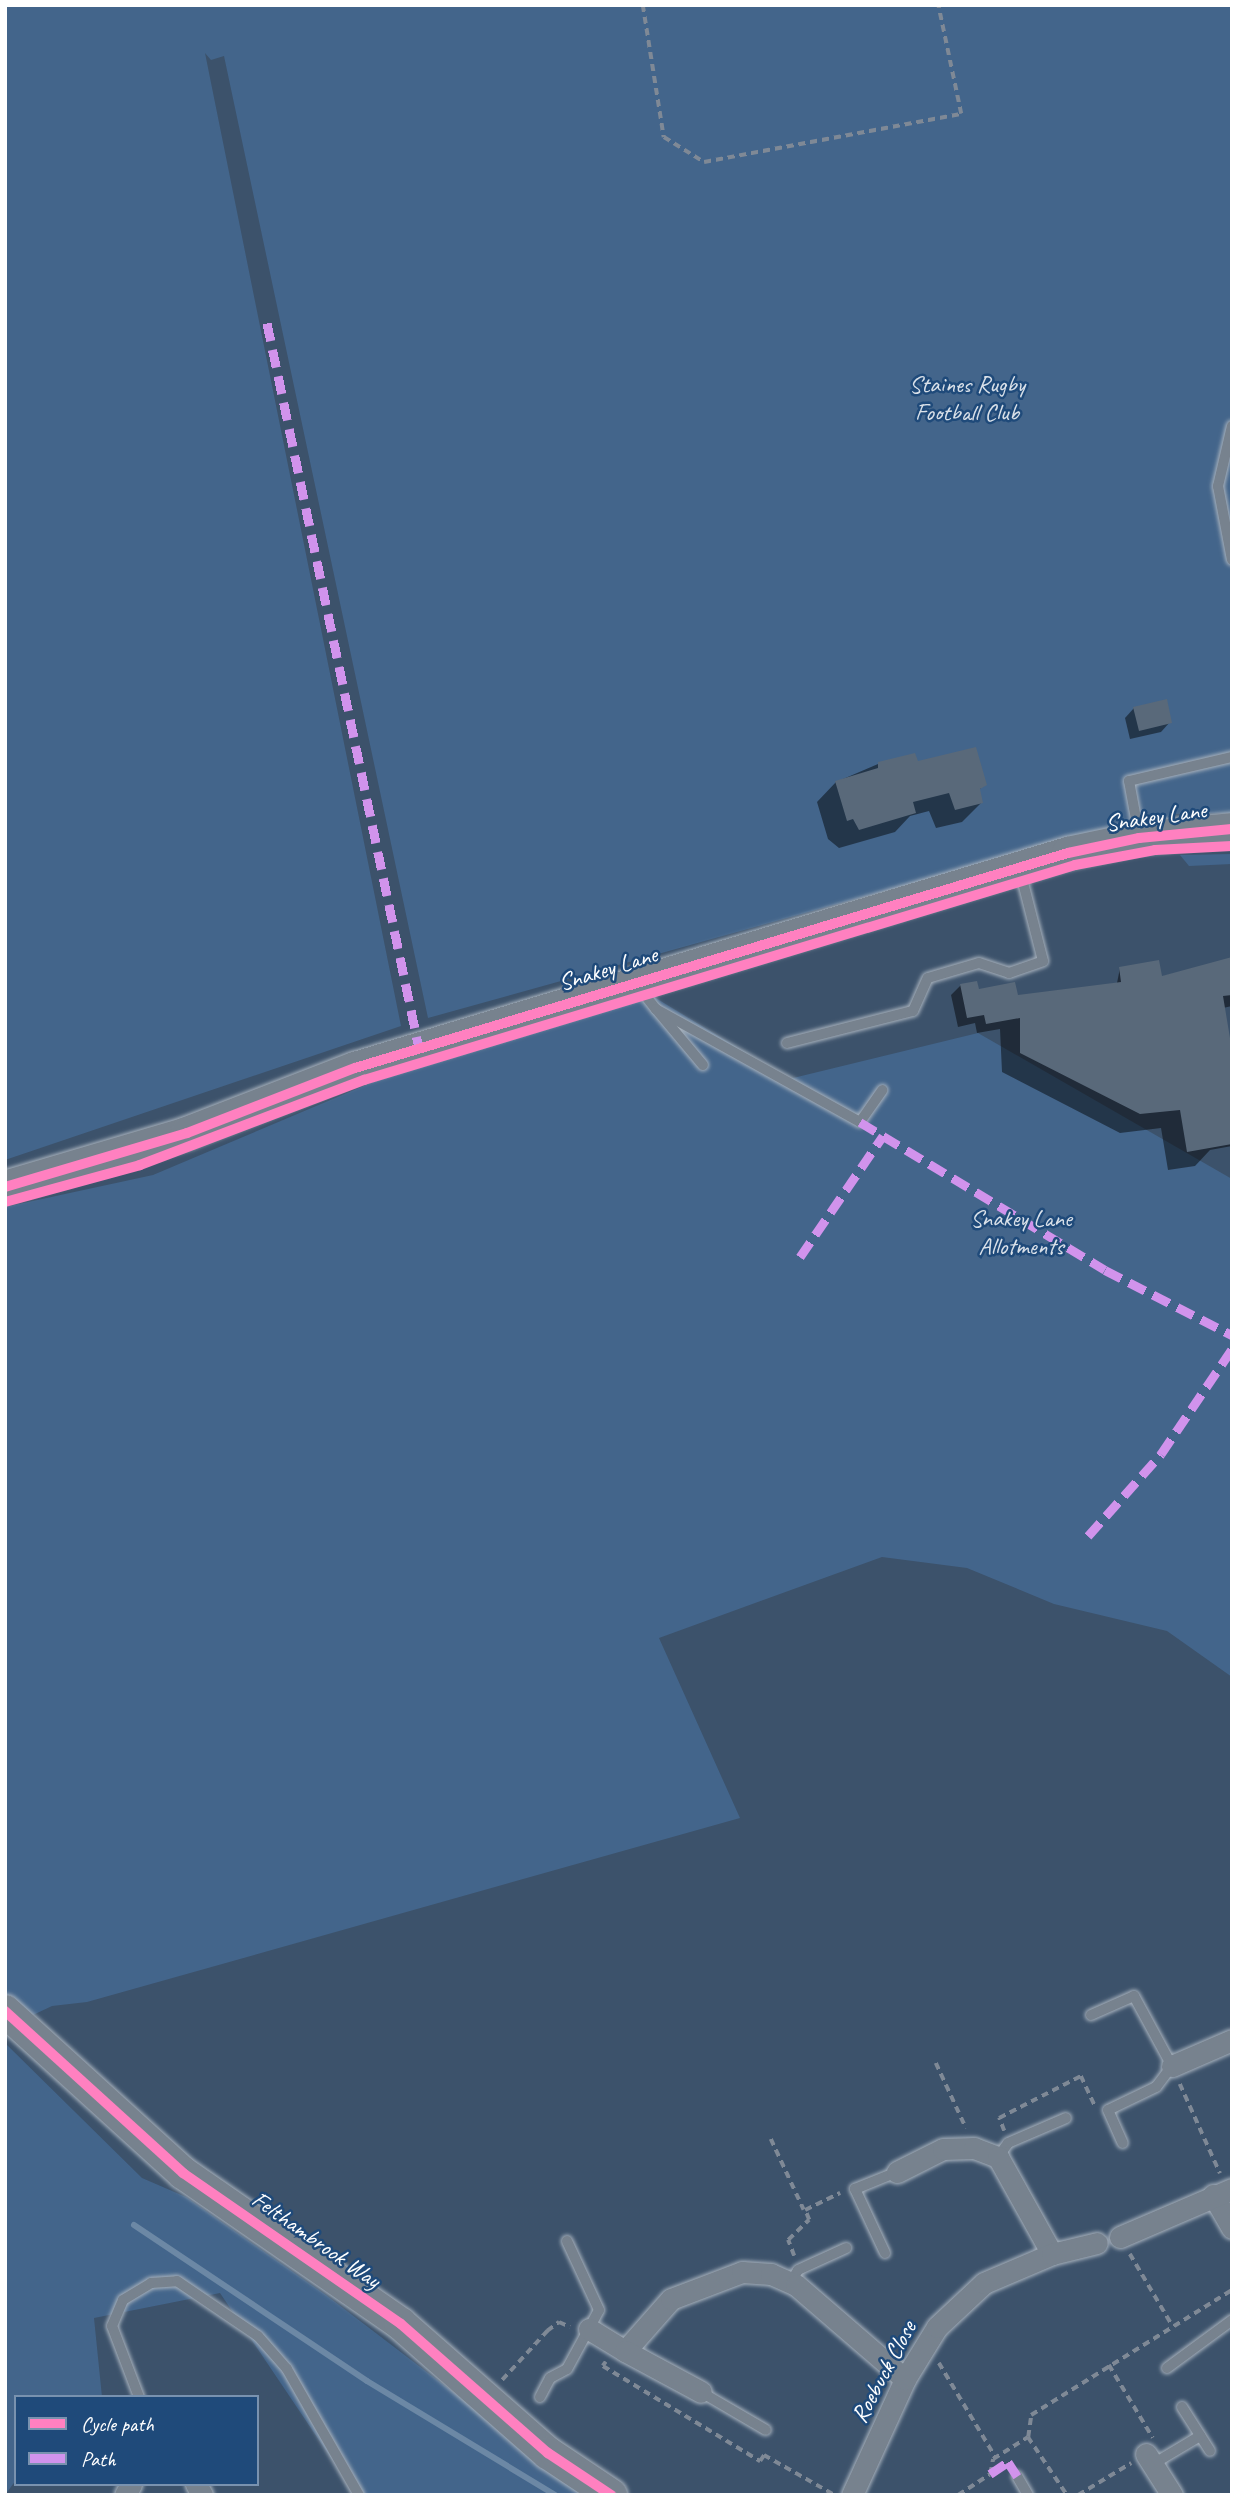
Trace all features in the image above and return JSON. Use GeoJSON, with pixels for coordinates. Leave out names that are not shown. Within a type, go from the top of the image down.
{"type":"FeatureCollection","features":[{"type":"Feature","properties":{"kind":"street","name":"Snakey Lane"},"geometry":{"type":"LineString","coordinates":[[5,1187],[187,1133],[355,1068],[1019,868],[1139,838],[1232,829]]}},
{"type":"Feature","properties":{"kind":"street","name":"Felthambrook Way"},"geometry":{"type":"LineString","coordinates":[[5,2011],[183,2174],[401,2325],[548,2454],[611,2495]]}},
{"type":"Feature","properties":{"kind":"street"},"geometry":{"type":"LineString","coordinates":[[1172,2066],[1232,2040]]}},
{"type":"Feature","properties":{"kind":"street"},"geometry":{"type":"LineString","coordinates":[[897,2172],[943,2149],[1003,2150],[1052,2254]]}},
{"type":"Feature","properties":{"kind":"street"},"geometry":{"type":"LineString","coordinates":[[1120,2237],[1225,2192],[1232,2228]]}},
{"type":"Feature","properties":{"kind":"street","name":"Roebuck Close"},"geometry":{"type":"LineString","coordinates":[[852,2495],[905,2379],[923,2347],[984,2283],[1052,2254],[1097,2243]]}},
{"type":"Feature","properties":{"kind":"street"},"geometry":{"type":"LineString","coordinates":[[620,2348],[671,2299],[704,2284],[742,2272],[794,2276],[905,2379]]}},
{"type":"Feature","properties":{"kind":"street"},"geometry":{"type":"LineString","coordinates":[[587,2333],[701,2392]]}},
{"type":"Feature","properties":{"kind":"street"},"geometry":{"type":"LineString","coordinates":[[1150,2459],[1172,2495]]}},
{"type":"Feature","properties":{"kind":"lane"},"geometry":{"type":"LineString","coordinates":[[1232,426],[1218,486],[1232,560]]}},
{"type":"Feature","properties":{"kind":"lane"},"geometry":{"type":"LineString","coordinates":[[1139,838],[1129,781],[1232,757]]}},
{"type":"Feature","properties":{"kind":"lane"},"geometry":{"type":"LineString","coordinates":[[788,1043],[913,1011],[928,978],[979,963],[1009,973],[1043,961],[1019,868]]}},
{"type":"Feature","properties":{"kind":"lane"},"geometry":{"type":"LineString","coordinates":[[636,983],[703,1065]]}},
{"type":"Feature","properties":{"kind":"lane"},"geometry":{"type":"LineString","coordinates":[[656,1009],[860,1122],[882,1090]]}},
{"type":"Feature","properties":{"kind":"lane"},"geometry":{"type":"LineString","coordinates":[[1091,2015],[1134,1996],[1172,2066],[1156,2087],[1108,2110],[1123,2143]]}},
{"type":"Feature","properties":{"kind":"lane"},"geometry":{"type":"LineString","coordinates":[[1003,2150],[1066,2118]]}},
{"type":"Feature","properties":{"kind":"lane"},"geometry":{"type":"LineString","coordinates":[[885,2253],[855,2189],[897,2172]]}},
{"type":"Feature","properties":{"kind":"lane"},"geometry":{"type":"LineString","coordinates":[[540,2397],[587,2333],[599,2310],[567,2241]]}},
{"type":"Feature","properties":{"kind":"lane"},"geometry":{"type":"LineString","coordinates":[[794,2276],[846,2248]]}},
{"type":"Feature","properties":{"kind":"lane"},"geometry":{"type":"LineString","coordinates":[[138,2395],[112,2326],[123,2300],[151,2283],[177,2281],[258,2336],[287,2369],[359,2495]]}},
{"type":"Feature","properties":{"kind":"lane"},"geometry":{"type":"LineString","coordinates":[[1167,2368],[1232,2320]]}},
{"type":"Feature","properties":{"kind":"lane"},"geometry":{"type":"LineString","coordinates":[[701,2392],[766,2430]]}},
{"type":"Feature","properties":{"kind":"lane"},"geometry":{"type":"LineString","coordinates":[[1182,2407],[1210,2451]]}},
{"type":"Feature","properties":{"kind":"lane"},"geometry":{"type":"LineString","coordinates":[[1150,2459],[1200,2436]]}},
{"type":"Feature","properties":{"kind":"lane"},"geometry":{"type":"LineString","coordinates":[[1017,2476],[1028,2495]]}},
{"type":"Feature","properties":{"kind":"path"},"geometry":{"type":"LineString","coordinates":[[643,5],[664,137],[704,163],[961,114],[938,5]]}},
{"type":"Feature","properties":{"kind":"path"},"geometry":{"type":"LineString","coordinates":[[936,2063],[971,2148]]}},
{"type":"Feature","properties":{"kind":"path"},"geometry":{"type":"LineString","coordinates":[[1172,2066],[1225,2192]]}},
{"type":"Feature","properties":{"kind":"path"},"geometry":{"type":"LineString","coordinates":[[1003,2150],[999,2118],[1081,2076],[1098,2114],[1108,2110]]}},
{"type":"Feature","properties":{"kind":"path"},"geometry":{"type":"LineString","coordinates":[[771,2139],[809,2220],[788,2240],[794,2276]]}},
{"type":"Feature","properties":{"kind":"path"},"geometry":{"type":"LineString","coordinates":[[805,2210],[855,2189]]}},
{"type":"Feature","properties":{"kind":"path"},"geometry":{"type":"LineString","coordinates":[[1120,2237],[1172,2325]]}},
{"type":"Feature","properties":{"kind":"path"},"geometry":{"type":"LineString","coordinates":[[1067,2495],[1028,2437],[1031,2415],[1232,2290]]}},
{"type":"Feature","properties":{"kind":"path"},"geometry":{"type":"LineString","coordinates":[[486,2397],[559,2322],[587,2333]]}},
{"type":"Feature","properties":{"kind":"path"},"geometry":{"type":"LineString","coordinates":[[923,2347],[996,2458]]}},
{"type":"Feature","properties":{"kind":"path"},"geometry":{"type":"LineString","coordinates":[[620,2348],[603,2366],[760,2461],[764,2455],[835,2495]]}},
{"type":"Feature","properties":{"kind":"path"},"geometry":{"type":"LineString","coordinates":[[1079,2495],[1150,2459],[1154,2434],[1109,2365]]}},
{"type":"Feature","properties":{"kind":"path"},"geometry":{"type":"LineString","coordinates":[[958,2495],[990,2474],[996,2458],[1028,2437]]}},
{"type":"Feature","properties":{"kind":"green space","name":"Staines Rugby Football Club"},"geometry":{"type":"Polygon","coordinates":[[[5,5],[1232,5],[1232,813],[1172,814],[1163,821],[1158,815],[428,1018],[224,56],[211,60],[205,53],[401,1026],[5,1160],[5,5]]]}},
{"type":"Feature","properties":{"kind":"green space"},"geometry":{"type":"Polygon","coordinates":[[[1232,854],[1232,864],[1189,866],[1180,855],[1232,854]]]}},
{"type":"Feature","properties":{"kind":"green space","name":"Snakey Lane Allotments"},"geometry":{"type":"Polygon","coordinates":[[[654,997],[789,1079],[978,1033],[1232,1179],[1232,1677],[1167,1631],[1054,1604],[967,1568],[882,1557],[659,1638],[740,1818],[87,2002],[52,2006],[16,2023],[5,2012],[5,1207],[153,1175],[373,1082],[654,997]]]}},
{"type":"Feature","properties":{"kind":"green space"},"geometry":{"type":"Polygon","coordinates":[[[5,2043],[142,2178],[186,2197],[326,2295],[588,2495],[356,2495],[220,2293],[94,2318],[102,2395],[14,2395],[14,2483],[5,2495],[5,2043]]]}},
{"type":"Feature","properties":{"kind":"building"},"geometry":{"type":"Polygon","coordinates":[[[1167,699],[1172,723],[1139,731],[1133,707],[1167,699]]]}},
{"type":"Feature","properties":{"kind":"building"},"geometry":{"type":"Polygon","coordinates":[[[976,747],[987,785],[980,789],[983,803],[955,810],[949,793],[913,802],[916,813],[859,830],[853,819],[847,821],[835,781],[878,768],[878,762],[915,753],[918,761],[976,747]]]}},
{"type":"Feature","properties":{"kind":"building"},"geometry":{"type":"Polygon","coordinates":[[[1232,957],[1232,995],[1223,996],[1232,1050],[1232,1144],[1187,1152],[1180,1110],[1140,1114],[1020,1053],[1020,1018],[986,1024],[984,1015],[967,1018],[960,984],[977,981],[979,989],[1015,982],[1018,995],[1121,982],[1119,967],[1159,960],[1162,976],[1232,957]]]}},
{"type":"Feature","properties":{"kind":"waterway"},"geometry":{"type":"LineString","coordinates":[[134,2225],[367,2381],[555,2495]]}},
{"type":"Feature","properties":{"kind":"marked path"},"geometry":{"type":"LineString","coordinates":[[267,323],[419,1048]]}},
{"type":"Feature","properties":{"kind":"marked path"},"geometry":{"type":"LineString","coordinates":[[860,1122],[1105,1270],[1232,1335]]}},
{"type":"Feature","properties":{"kind":"marked path"},"geometry":{"type":"LineString","coordinates":[[800,1257],[883,1136]]}},
{"type":"Feature","properties":{"kind":"marked path"},"geometry":{"type":"LineString","coordinates":[[1088,1536],[1161,1454],[1232,1349]]}},
{"type":"Feature","properties":{"kind":"marked path"},"geometry":{"type":"LineString","coordinates":[[990,2474],[1008,2462],[1017,2476]]}},
{"type":"Feature","properties":{"kind":"cycle path"},"geometry":{"type":"LineString","coordinates":[[5,1187],[187,1133],[355,1068],[1068,853],[1139,838],[1232,829]]}},
{"type":"Feature","properties":{"kind":"cycle path"},"geometry":{"type":"LineString","coordinates":[[5,1202],[140,1165],[364,1080],[1075,865],[1155,850],[1232,846]]}},
{"type":"Feature","properties":{"kind":"cycle path"},"geometry":{"type":"LineString","coordinates":[[5,2011],[183,2173],[401,2324],[548,2453],[611,2495]]}}]}
